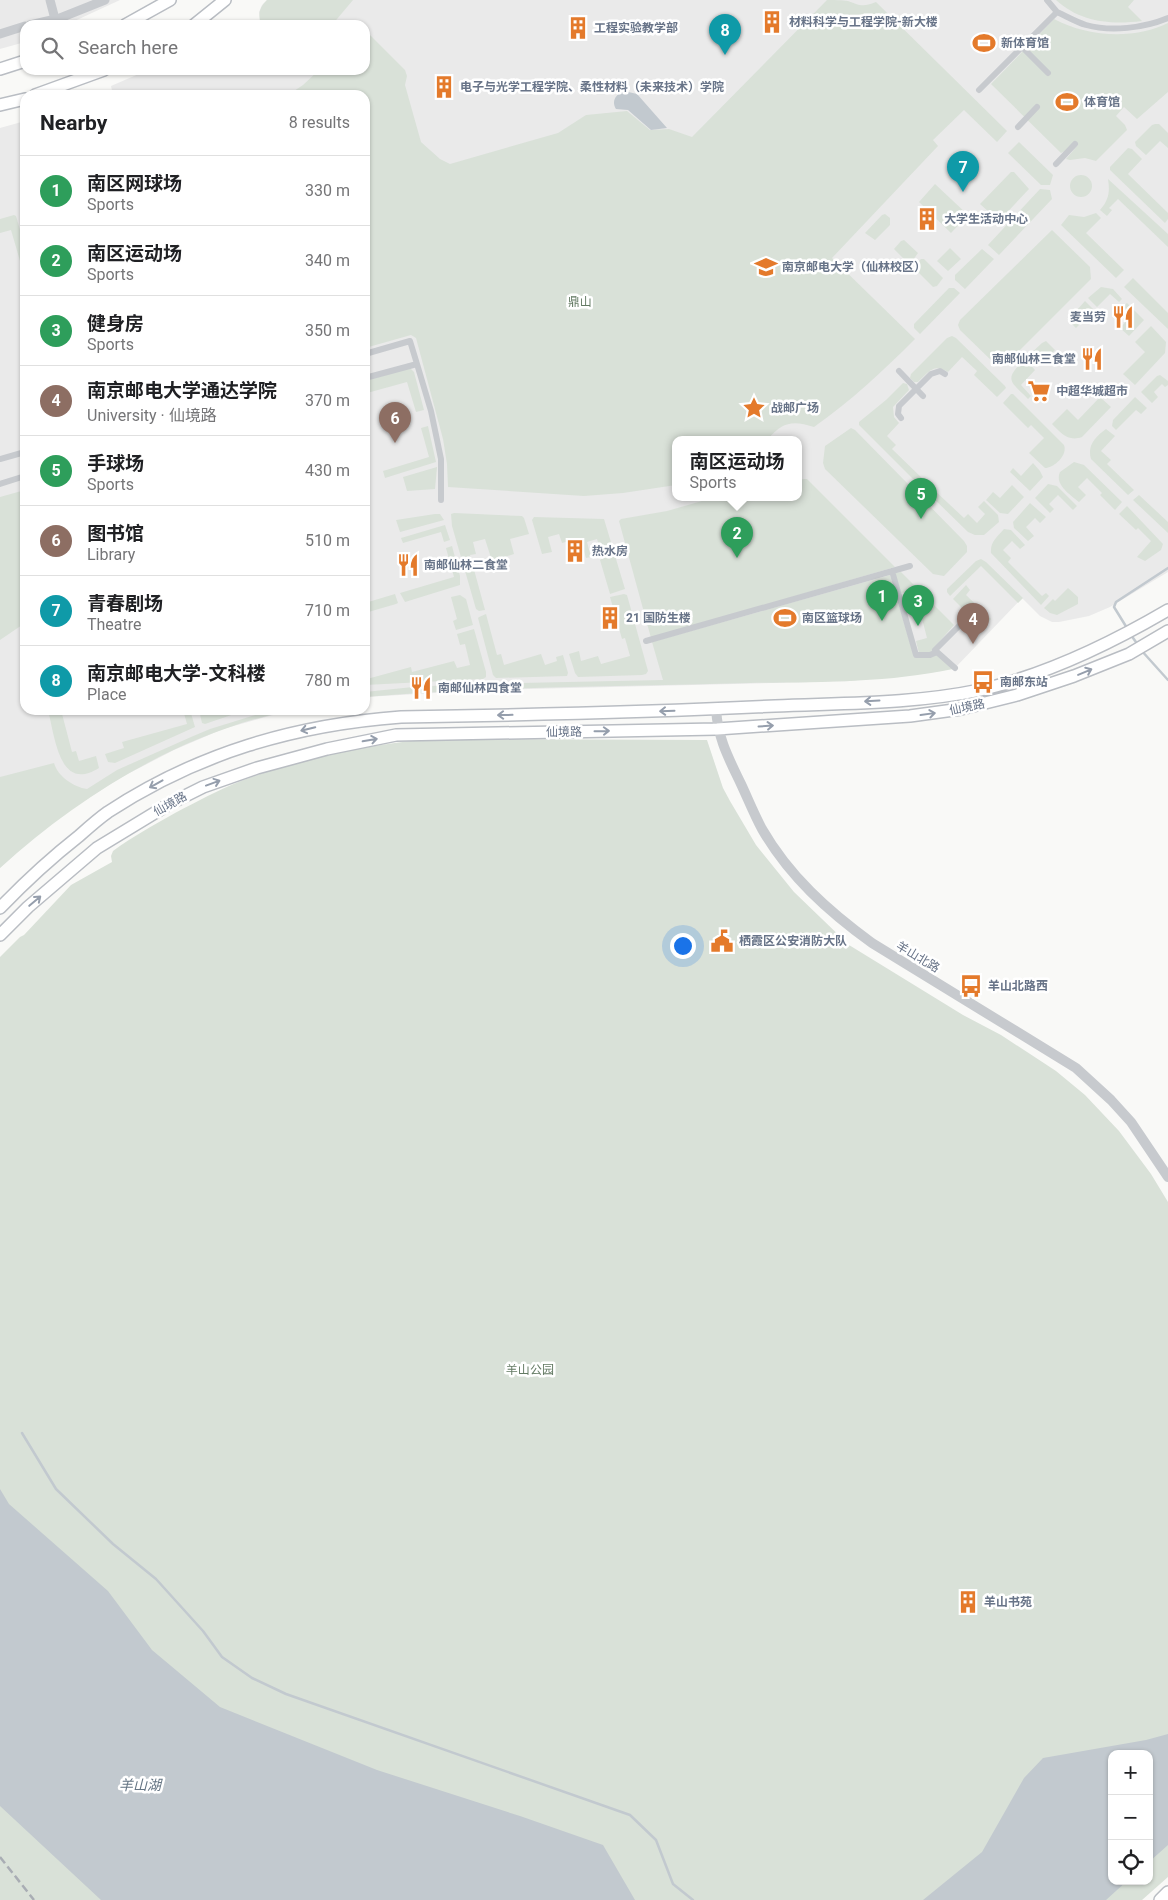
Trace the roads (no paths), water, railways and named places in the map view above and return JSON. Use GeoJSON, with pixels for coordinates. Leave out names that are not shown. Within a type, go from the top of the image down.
{"type":"FeatureCollection","features":[{"type":"Feature","properties":{"kind":"main road"},"geometry":{"type":"LineString","coordinates":[[134,20],[170,0]]}},
{"type":"Feature","properties":{"kind":"main road"},"geometry":{"type":"LineString","coordinates":[[200,20],[224,0]]}},
{"type":"Feature","properties":{"kind":"main road"},"geometry":{"type":"LineString","coordinates":[[0,69],[20,63]]}},
{"type":"Feature","properties":{"kind":"main road"},"geometry":{"type":"LineString","coordinates":[[49,90],[90,75]]}},
{"type":"Feature","properties":{"kind":"main road"},"geometry":{"type":"LineString","coordinates":[[0,105],[20,100]]}},
{"type":"Feature","properties":{"kind":"main road","name":"仙境路"},"geometry":{"type":"LineString","coordinates":[[0,908],[65,848],[107,813],[155,784],[219,755],[319,726],[401,717],[546,715],[903,700],[950,695],[981,690],[1073,659],[1120,638],[1168,610]]}},
{"type":"Feature","properties":{"kind":"main road","name":"仙境路"},"geometry":{"type":"LineString","coordinates":[[0,935],[28,907],[97,848],[179,799],[203,787],[257,768],[327,749],[396,735],[718,730],[910,716],[960,709],[1032,691],[1074,676],[1129,654],[1168,631]]}},
{"type":"Feature","properties":{"kind":"main road"},"geometry":{"type":"LineString","coordinates":[[1160,1900],[1168,1892]]}},
{"type":"Feature","properties":{"kind":"street"},"geometry":{"type":"LineString","coordinates":[[50,0],[55,19]]}},
{"type":"Feature","properties":{"kind":"street"},"geometry":{"type":"LineString","coordinates":[[51,20],[105,0]]}},
{"type":"Feature","properties":{"kind":"street"},"geometry":{"type":"LineString","coordinates":[[1047,0],[1057,12],[1086,25],[1113,28],[1144,26],[1168,18]]}},
{"type":"Feature","properties":{"kind":"street"},"geometry":{"type":"LineString","coordinates":[[979,90],[1057,12]]}},
{"type":"Feature","properties":{"kind":"street"},"geometry":{"type":"LineString","coordinates":[[0,34],[20,28]]}},
{"type":"Feature","properties":{"kind":"street"},"geometry":{"type":"LineString","coordinates":[[1022,47],[1048,73]]}},
{"type":"Feature","properties":{"kind":"street"},"geometry":{"type":"LineString","coordinates":[[1018,127],[1037,107]]}},
{"type":"Feature","properties":{"kind":"street"},"geometry":{"type":"LineString","coordinates":[[1056,164],[1075,144]]}},
{"type":"Feature","properties":{"kind":"street"},"geometry":{"type":"LineString","coordinates":[[370,353],[410,341],[430,410],[441,459],[441,500]]}},
{"type":"Feature","properties":{"kind":"street"},"geometry":{"type":"LineString","coordinates":[[370,377],[417,364]]}},
{"type":"Feature","properties":{"kind":"street"},"geometry":{"type":"LineString","coordinates":[[899,371],[923,396]]}},
{"type":"Feature","properties":{"kind":"street"},"geometry":{"type":"LineString","coordinates":[[901,418],[898,414],[899,406],[916,388],[934,372],[940,371],[945,374]]}},
{"type":"Feature","properties":{"kind":"street"},"geometry":{"type":"LineString","coordinates":[[0,460],[20,454]]}},
{"type":"Feature","properties":{"kind":"street"},"geometry":{"type":"LineString","coordinates":[[0,484],[20,478]]}},
{"type":"Feature","properties":{"kind":"street"},"geometry":{"type":"LineString","coordinates":[[646,641],[910,566]]}},
{"type":"Feature","properties":{"kind":"street"},"geometry":{"type":"LineString","coordinates":[[892,571],[916,655],[930,655],[937,652]]}},
{"type":"Feature","properties":{"kind":"street"},"geometry":{"type":"LineString","coordinates":[[937,652],[935,650],[965,620]]}},
{"type":"Feature","properties":{"kind":"street"},"geometry":{"type":"LineString","coordinates":[[937,652],[955,668]]}},
{"type":"Feature","properties":{"kind":"street","name":"羊山北路"},"geometry":{"type":"LineString","coordinates":[[716,708],[718,730],[726,752],[762,828],[780,856],[810,893],[841,921],[872,943],[1076,1068],[1132,1122],[1168,1178]]}},
{"type":"Feature","properties":{"kind":"water"},"geometry":{"type":"Polygon","coordinates":[[[624,91],[637,94],[667,128],[651,130],[628,110],[616,109],[615,98],[624,91]]]}},
{"type":"Feature","properties":{"kind":"water","name":"羊山湖"},"geometry":{"type":"Polygon","coordinates":[[[0,1489],[9,1504],[108,1591],[152,1650],[220,1707],[377,1770],[603,1845],[635,1900],[101,1900],[0,1806],[0,1489]]]}},
{"type":"Feature","properties":{"kind":"water"},"geometry":{"type":"Polygon","coordinates":[[[1168,1734],[1168,1845],[1153,1858],[1153,1750],[1108,1750],[1108,1885],[1123,1885],[1106,1900],[923,1900],[982,1852],[1024,1778],[1043,1758],[1146,1740],[1168,1734]]]}},
{"type":"Feature","properties":{"kind":"waterway"},"geometry":{"type":"LineString","coordinates":[[1127,628],[1114,607],[1116,602],[1168,568]]}},
{"type":"Feature","properties":{"kind":"waterway"},"geometry":{"type":"LineString","coordinates":[[1131,635],[1138,645]]}},
{"type":"Feature","properties":{"kind":"waterway"},"geometry":{"type":"LineString","coordinates":[[1141,650],[1168,680]]}},
{"type":"Feature","properties":{"kind":"waterway"},"geometry":{"type":"LineString","coordinates":[[22,1433],[56,1489],[113,1544],[156,1579],[203,1631],[222,1657],[252,1678],[286,1694],[630,1815],[656,1840],[673,1884],[693,1900]]}},
{"type":"Feature","properties":{"kind":"railway"},"geometry":{"type":"LineString","coordinates":[[0,1857],[34,1900]]}},
{"type":"Feature","properties":{"kind":"place","name":"材料科学与工程学院-新大楼"},"geometry":{"type":"Point","coordinates":[772,22]}},
{"type":"Feature","properties":{"kind":"place","name":"工程实验教学部"},"geometry":{"type":"Point","coordinates":[578,28]}},
{"type":"Feature","properties":{"kind":"place","name":"新体育馆"},"geometry":{"type":"Point","coordinates":[984,43]}},
{"type":"Feature","properties":{"kind":"place","name":"南京邮电大学-文科楼"},"geometry":{"type":"Point","coordinates":[725,55]}},
{"type":"Feature","properties":{"kind":"place","name":"电子与光学工程学院、柔性材料（未来技术）学院"},"geometry":{"type":"Point","coordinates":[444,87]}},
{"type":"Feature","properties":{"kind":"place","name":"体育馆"},"geometry":{"type":"Point","coordinates":[1067,102]}},
{"type":"Feature","properties":{"kind":"place","name":"青春剧场"},"geometry":{"type":"Point","coordinates":[963,192]}},
{"type":"Feature","properties":{"kind":"place","name":"大学生活动中心"},"geometry":{"type":"Point","coordinates":[927,219]}},
{"type":"Feature","properties":{"kind":"place","name":"南京邮电大学（仙林校区）"},"geometry":{"type":"Point","coordinates":[766,267]}},
{"type":"Feature","properties":{"kind":"place","name":"麦当劳"},"geometry":{"type":"Point","coordinates":[1123,317]}},
{"type":"Feature","properties":{"kind":"place","name":"南邮仙林三食堂"},"geometry":{"type":"Point","coordinates":[1092,359]}},
{"type":"Feature","properties":{"kind":"place","name":"中超华城超市"},"geometry":{"type":"Point","coordinates":[1039,391]}},
{"type":"Feature","properties":{"kind":"place","name":"战邮广场"},"geometry":{"type":"Point","coordinates":[754,408]}},
{"type":"Feature","properties":{"kind":"place","name":"图书馆"},"geometry":{"type":"Point","coordinates":[395,443]}},
{"type":"Feature","properties":{"kind":"place","name":"手球场"},"geometry":{"type":"Point","coordinates":[921,519]}},
{"type":"Feature","properties":{"kind":"place","name":"热水房"},"geometry":{"type":"Point","coordinates":[575,551]}},
{"type":"Feature","properties":{"kind":"place","name":"南区运动场"},"geometry":{"type":"Point","coordinates":[737,558]}},
{"type":"Feature","properties":{"kind":"place","name":"南邮仙林二食堂"},"geometry":{"type":"Point","coordinates":[408,565]}},
{"type":"Feature","properties":{"kind":"place","name":"21 国防生楼"},"geometry":{"type":"Point","coordinates":[610,618]}},
{"type":"Feature","properties":{"kind":"place","name":"南区篮球场"},"geometry":{"type":"Point","coordinates":[785,618]}},
{"type":"Feature","properties":{"kind":"place","name":"南区网球场"},"geometry":{"type":"Point","coordinates":[882,621]}},
{"type":"Feature","properties":{"kind":"place","name":"健身房"},"geometry":{"type":"Point","coordinates":[918,626]}},
{"type":"Feature","properties":{"kind":"place","name":"南京邮电大学通达学院"},"geometry":{"type":"Point","coordinates":[973,644]}},
{"type":"Feature","properties":{"kind":"place","name":"南邮东站"},"geometry":{"type":"Point","coordinates":[983,682]}},
{"type":"Feature","properties":{"kind":"place","name":"南邮仙林四食堂"},"geometry":{"type":"Point","coordinates":[421,688]}},
{"type":"Feature","properties":{"kind":"place","name":"栖霞区公安消防大队"},"geometry":{"type":"Point","coordinates":[722,941]}},
{"type":"Feature","properties":{"kind":"place","name":"羊山北路西"},"geometry":{"type":"Point","coordinates":[971,986]}},
{"type":"Feature","properties":{"kind":"place","name":"羊山书苑"},"geometry":{"type":"Point","coordinates":[968,1602]}},
{"type":"Feature","properties":{"kind":"park label","name":"鼎山"},"geometry":{"type":"Point","coordinates":[580,302]}},
{"type":"Feature","properties":{"kind":"park label","name":"羊山公园"},"geometry":{"type":"Point","coordinates":[530,1370]}}]}
